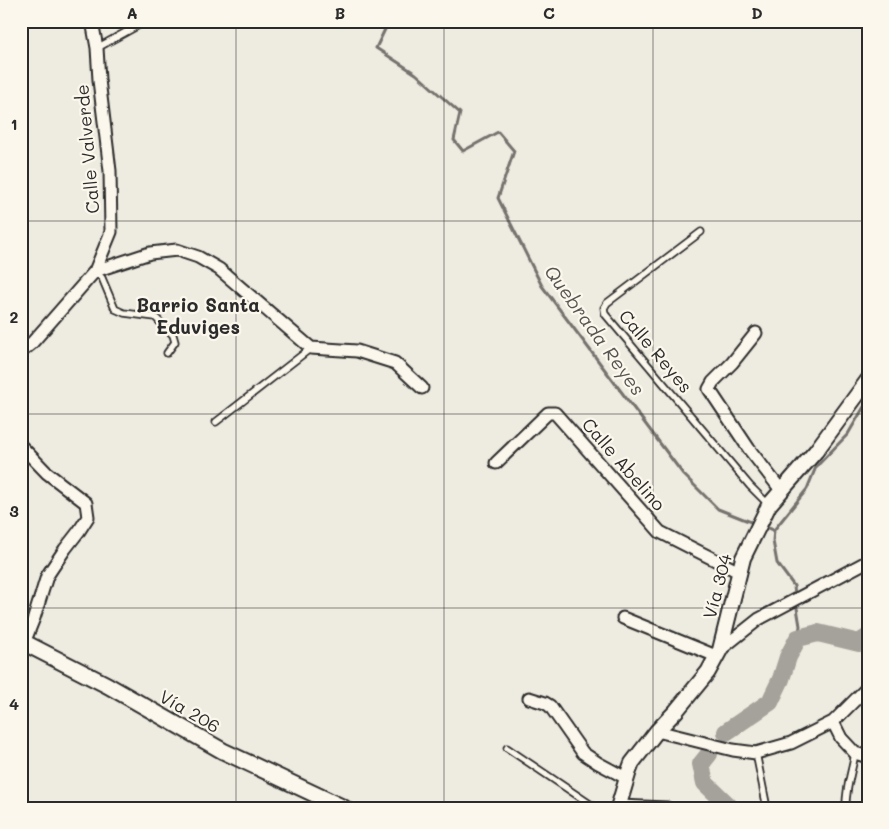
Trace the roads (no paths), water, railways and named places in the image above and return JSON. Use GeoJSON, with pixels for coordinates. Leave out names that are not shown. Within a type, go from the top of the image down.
{"type":"FeatureCollection","features":[{"type":"Feature","properties":{"kind":"main road","name":"Vía 206"},"geometry":{"type":"LineString","coordinates":[[23,642],[107,685],[223,751],[344,808]]}},
{"type":"Feature","properties":{"kind":"street","name":"Calle Valverde"},"geometry":{"type":"LineString","coordinates":[[21,352],[31,344],[96,271],[111,232],[110,170],[97,48],[92,21]]}},
{"type":"Feature","properties":{"kind":"street"},"geometry":{"type":"LineString","coordinates":[[96,271],[150,253],[177,250],[198,257],[219,269],[311,348],[357,351],[395,364],[422,388]]}},
{"type":"Feature","properties":{"kind":"street"},"geometry":{"type":"LineString","coordinates":[[756,333],[709,389],[749,449],[781,490]]}},
{"type":"Feature","properties":{"kind":"street","name":"Vía 304"},"geometry":{"type":"LineString","coordinates":[[618,807],[632,763],[708,672],[718,653],[743,558],[769,505],[816,451],[868,380]]}},
{"type":"Feature","properties":{"kind":"street","name":"Calle Abelino"},"geometry":{"type":"LineString","coordinates":[[496,463],[548,413],[555,413],[660,532],[739,572]]}},
{"type":"Feature","properties":{"kind":"street"},"geometry":{"type":"LineString","coordinates":[[21,446],[47,473],[86,503],[88,517],[47,576],[34,618],[23,642]]}},
{"type":"Feature","properties":{"kind":"street"},"geometry":{"type":"LineString","coordinates":[[623,618],[718,653],[759,619],[868,562]]}},
{"type":"Feature","properties":{"kind":"street"},"geometry":{"type":"LineString","coordinates":[[657,731],[733,750],[756,753],[790,744],[833,722],[868,687]]}},
{"type":"Feature","properties":{"kind":"street"},"geometry":{"type":"LineString","coordinates":[[529,698],[545,702],[550,706],[583,753],[626,778]]}},
{"type":"Feature","properties":{"kind":"street"},"geometry":{"type":"LineString","coordinates":[[833,722],[841,738],[855,753],[868,757]]}},
{"type":"Feature","properties":{"kind":"street"},"geometry":{"type":"LineString","coordinates":[[618,807],[667,808]]}},
{"type":"Feature","properties":{"kind":"lane"},"geometry":{"type":"LineString","coordinates":[[97,48],[146,21]]}},
{"type":"Feature","properties":{"kind":"lane","name":"Calle Reyes"},"geometry":{"type":"LineString","coordinates":[[701,232],[607,303],[604,308],[605,314],[750,486],[769,505]]}},
{"type":"Feature","properties":{"kind":"lane"},"geometry":{"type":"LineString","coordinates":[[96,271],[102,278],[115,309],[124,313],[155,318],[173,335],[176,342],[167,353]]}},
{"type":"Feature","properties":{"kind":"lane"},"geometry":{"type":"LineString","coordinates":[[216,422],[311,348]]}},
{"type":"Feature","properties":{"kind":"lane"},"geometry":{"type":"LineString","coordinates":[[507,748],[596,808]]}},
{"type":"Feature","properties":{"kind":"lane"},"geometry":{"type":"LineString","coordinates":[[756,753],[767,808]]}},
{"type":"Feature","properties":{"kind":"lane"},"geometry":{"type":"LineString","coordinates":[[846,808],[846,792],[855,753]]}},
{"type":"Feature","properties":{"kind":"waterway","name":"Quebrada Reyes"},"geometry":{"type":"LineString","coordinates":[[389,21],[376,48],[416,74],[460,113],[454,140],[463,151],[498,132],[514,151],[498,198],[542,286],[683,474],[718,509],[756,524]]}},
{"type":"Feature","properties":{"kind":"waterway"},"geometry":{"type":"LineString","coordinates":[[795,596],[794,586],[777,563],[773,541],[774,530],[807,489],[816,467],[848,434],[868,400]]}},
{"type":"Feature","properties":{"kind":"waterway","name":"Quebrada Reyes"},"geometry":{"type":"LineString","coordinates":[[762,526],[774,530]]}},
{"type":"Feature","properties":{"kind":"waterway"},"geometry":{"type":"LineString","coordinates":[[796,602],[800,626],[798,638]]}},
{"type":"Feature","properties":{"kind":"waterway"},"geometry":{"type":"LineString","coordinates":[[726,732],[770,702],[781,679],[788,657],[798,638],[818,633],[859,643],[868,637]]}},
{"type":"Feature","properties":{"kind":"waterway"},"geometry":{"type":"LineString","coordinates":[[709,754],[701,764],[705,783],[731,808]]}},
{"type":"Feature","properties":{"kind":"district","name":"Barrio Santa Eduviges"},"geometry":{"type":"Point","coordinates":[198,315]}}]}
